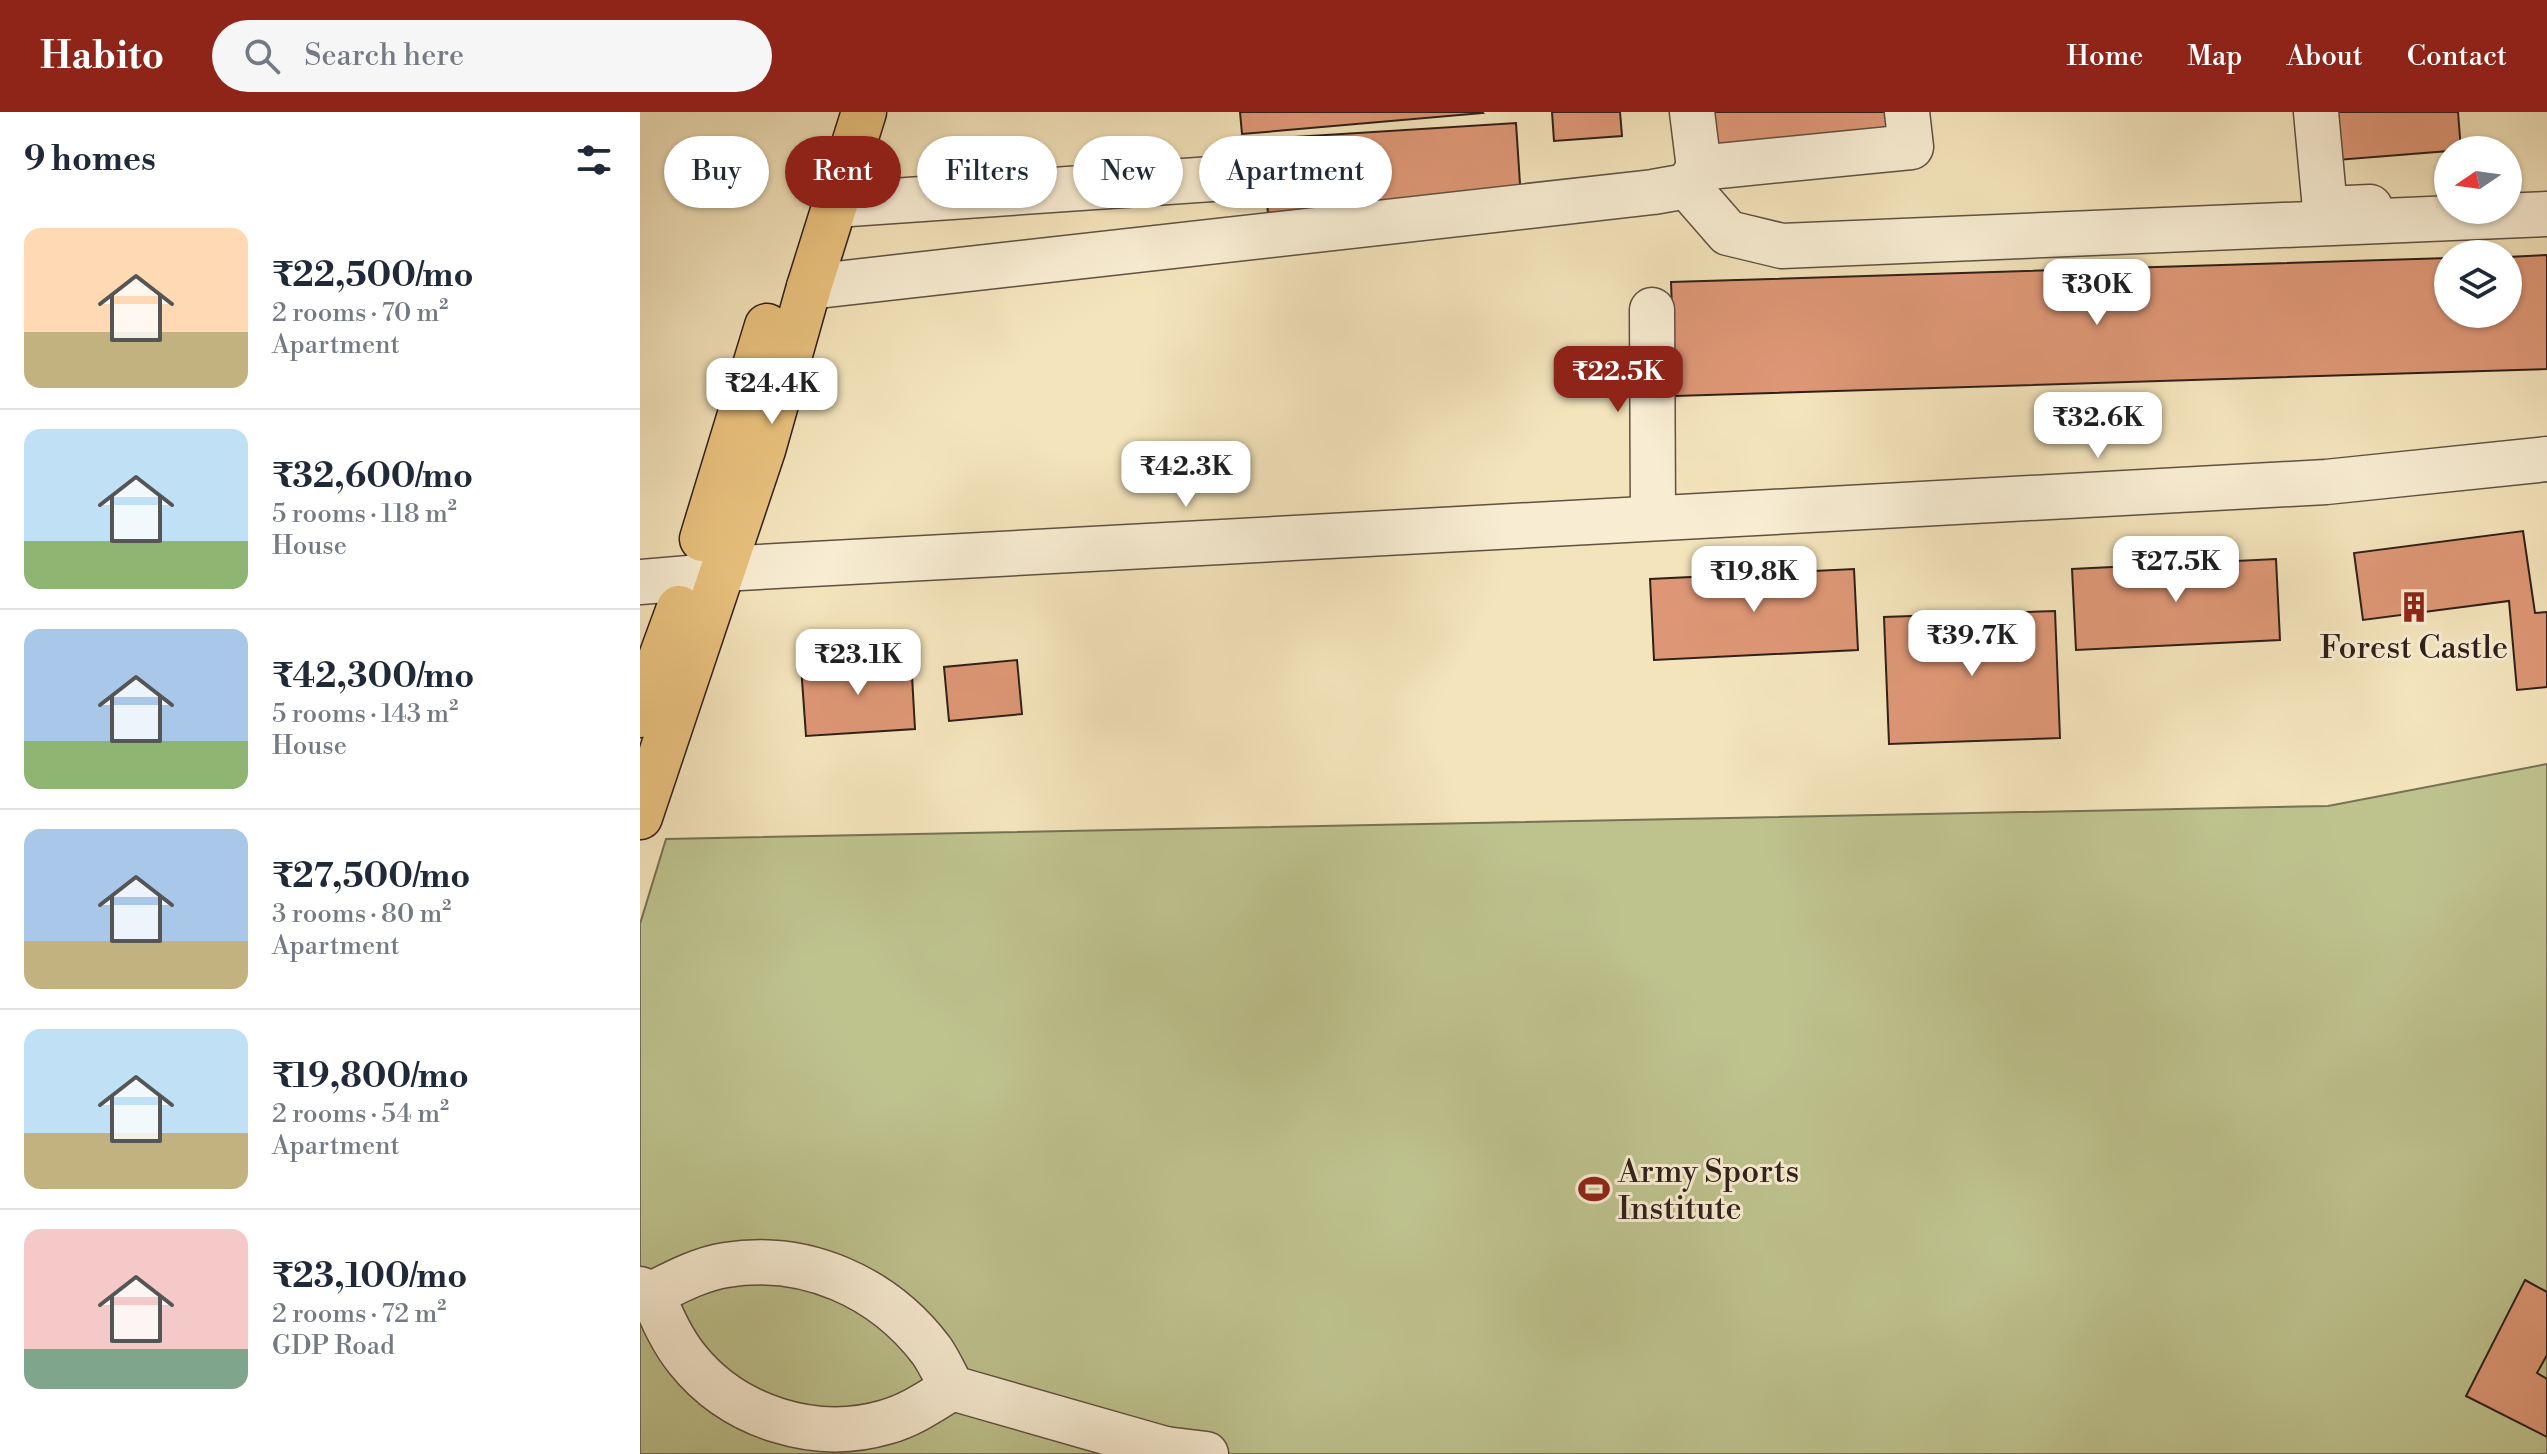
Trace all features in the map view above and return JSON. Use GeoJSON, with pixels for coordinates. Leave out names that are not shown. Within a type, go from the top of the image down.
{"type":"FeatureCollection","features":[{"type":"Feature","properties":{"kind":"main road"},"geometry":{"type":"LineString","coordinates":[[640,817],[833,112]]}},
{"type":"Feature","properties":{"kind":"main road"},"geometry":{"type":"LineString","coordinates":[[857,136],[864,112]]}},
{"type":"Feature","properties":{"kind":"main road"},"geometry":{"type":"LineString","coordinates":[[640,715],[763,450],[834,208]]}},
{"type":"Feature","properties":{"kind":"street"},"geometry":{"type":"LineString","coordinates":[[1692,112],[1693,177],[1728,233],[1782,246],[2547,214]]}},
{"type":"Feature","properties":{"kind":"street"},"geometry":{"type":"LineString","coordinates":[[2316,112],[2325,209],[2434,203]]}},
{"type":"Feature","properties":{"kind":"street"},"geometry":{"type":"LineString","coordinates":[[809,287],[1653,192],[1693,177],[1911,147],[1916,113]]}},
{"type":"Feature","properties":{"kind":"street"},"geometry":{"type":"LineString","coordinates":[[901,200],[1199,180]]}},
{"type":"Feature","properties":{"kind":"street"},"geometry":{"type":"LineString","coordinates":[[2522,198],[2547,196]]}},
{"type":"Feature","properties":{"kind":"street"},"geometry":{"type":"LineString","coordinates":[[1652,310],[1653,517]]}},
{"type":"Feature","properties":{"kind":"street"},"geometry":{"type":"LineString","coordinates":[[640,582],[706,574],[1653,517],[2326,482],[2547,459]]}},
{"type":"Feature","properties":{"kind":"street"},"geometry":{"type":"LineString","coordinates":[[952,1388],[921,1408],[850,1429],[813,1428],[777,1421],[743,1406],[713,1385],[687,1359],[646,1291],[725,1265],[765,1262],[804,1266],[842,1278],[877,1297],[908,1322],[933,1353],[952,1388],[1048,1435],[1172,1452]]}},
{"type":"Feature","properties":{"kind":"green space","name":"Army Sports Institute"},"geometry":{"type":"Polygon","coordinates":[[[2547,764],[2547,1454],[640,1454],[640,924],[666,839],[2328,806],[2547,764]]]}},
{"type":"Feature","properties":{"kind":"building"},"geometry":{"type":"Polygon","coordinates":[[[1240,112],[1482,112],[1483,113],[1242,134],[1240,112]]]}},
{"type":"Feature","properties":{"kind":"building"},"geometry":{"type":"Polygon","coordinates":[[[1552,112],[1620,112],[1622,136],[1554,141],[1552,112]]]}},
{"type":"Feature","properties":{"kind":"building"},"geometry":{"type":"Polygon","coordinates":[[[1702,112],[1891,112],[1892,137],[1708,159],[1702,112]]]}},
{"type":"Feature","properties":{"kind":"building"},"geometry":{"type":"Polygon","coordinates":[[[2332,112],[2458,112],[2460,136],[2434,136],[2434,152],[2337,160],[2332,112]]]}},
{"type":"Feature","properties":{"kind":"building"},"geometry":{"type":"Polygon","coordinates":[[[1516,123],[1521,199],[1392,207],[1392,136],[1310,136],[1516,123]]]}},
{"type":"Feature","properties":{"kind":"building"},"geometry":{"type":"Polygon","coordinates":[[[1268,208],[1379,208],[1268,215],[1268,208]]]}},
{"type":"Feature","properties":{"kind":"building"},"geometry":{"type":"Polygon","coordinates":[[[2547,255],[2547,369],[1675,396],[1671,282],[2434,258],[2434,328],[2522,328],[2522,256],[2547,255]]]}},
{"type":"Feature","properties":{"kind":"building","name":"Forest Castle"},"geometry":{"type":"Polygon","coordinates":[[[2523,531],[2535,613],[2547,612],[2547,687],[2517,690],[2509,601],[2363,620],[2354,553],[2523,531]]]}},
{"type":"Feature","properties":{"kind":"building"},"geometry":{"type":"Polygon","coordinates":[[[2276,559],[2280,640],[2076,650],[2072,569],[2276,559]]]}},
{"type":"Feature","properties":{"kind":"building"},"geometry":{"type":"Polygon","coordinates":[[[1854,569],[1858,650],[1654,660],[1650,579],[1854,569]]]}},
{"type":"Feature","properties":{"kind":"building"},"geometry":{"type":"Polygon","coordinates":[[[2055,611],[2060,738],[1889,744],[1884,617],[2055,611]]]}},
{"type":"Feature","properties":{"kind":"building"},"geometry":{"type":"Polygon","coordinates":[[[911,658],[915,729],[806,736],[801,666],[911,658]]]}},
{"type":"Feature","properties":{"kind":"building"},"geometry":{"type":"Polygon","coordinates":[[[1017,660],[1022,714],[949,721],[944,667],[1017,660]]]}},
{"type":"Feature","properties":{"kind":"building"},"geometry":{"type":"Polygon","coordinates":[[[2525,1280],[2547,1292],[2547,1355],[2537,1373],[2547,1379],[2547,1437],[2466,1396],[2525,1280]]]}},
{"type":"Feature","properties":{"kind":"place","name":"Forest Castle"},"geometry":{"type":"Point","coordinates":[2414,607]}},
{"type":"Feature","properties":{"kind":"place","name":"Army Sports Institute"},"geometry":{"type":"Point","coordinates":[1594,1189]}}]}
